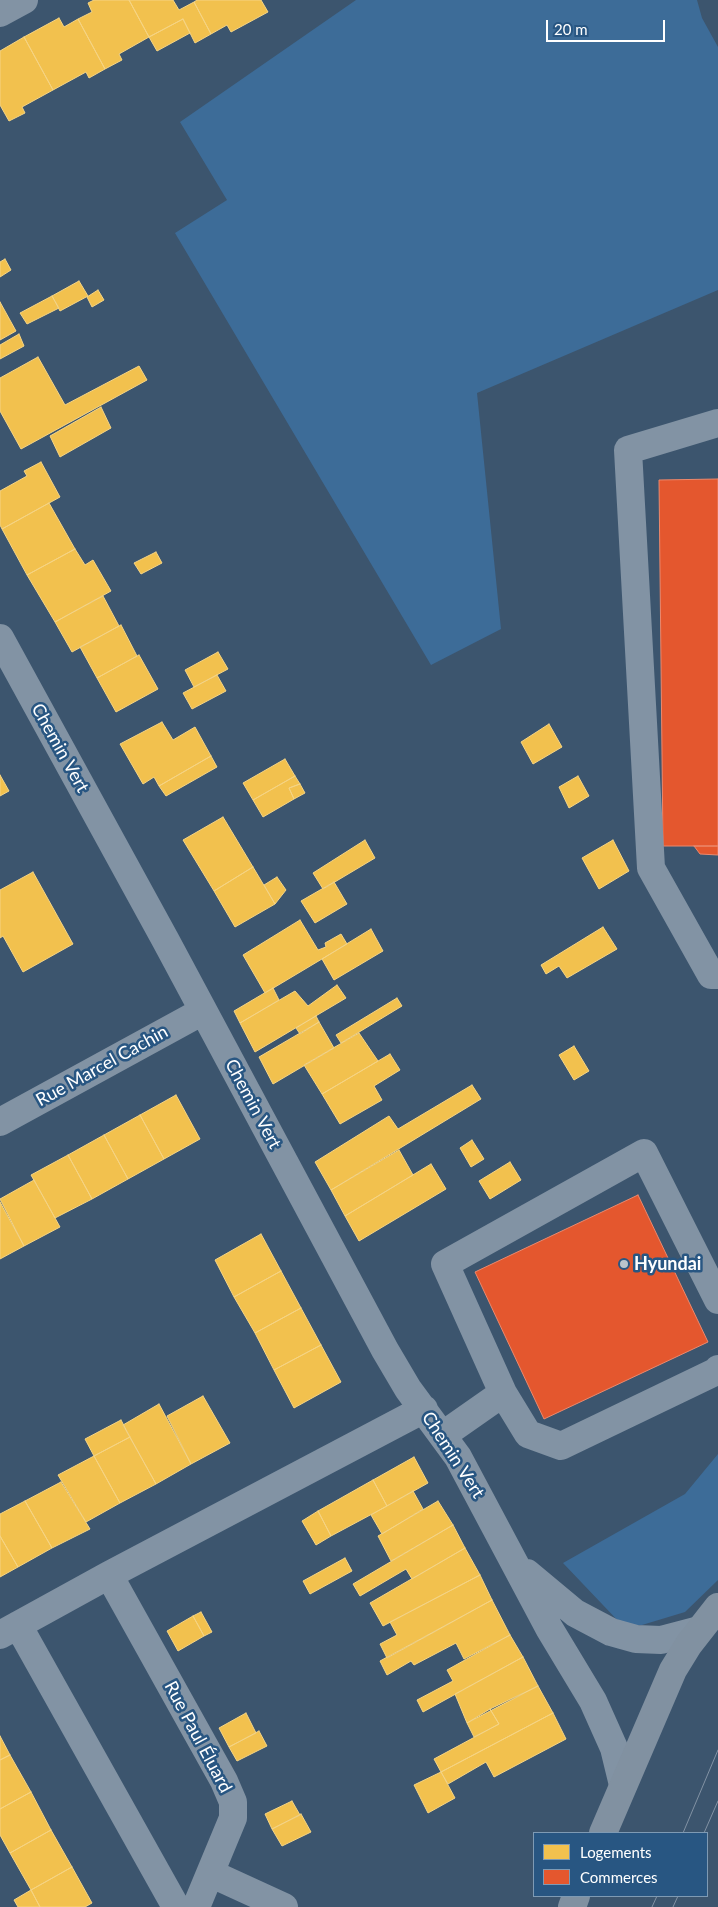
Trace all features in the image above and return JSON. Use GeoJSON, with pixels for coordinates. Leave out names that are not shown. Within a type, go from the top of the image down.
{"type":"FeatureCollection","features":[{"type":"Feature","properties":{"kind":"main road"},"geometry":{"type":"LineString","coordinates":[[602,1832],[668,1678],[699,1630],[718,1607]]}},
{"type":"Feature","properties":{"kind":"street"},"geometry":{"type":"LineString","coordinates":[[0,13],[24,0]]}},
{"type":"Feature","properties":{"kind":"street"},"geometry":{"type":"LineString","coordinates":[[718,423],[628,450],[651,868],[710,975],[718,975]]}},
{"type":"Feature","properties":{"kind":"street","name":"Chemin Vert"},"geometry":{"type":"LineString","coordinates":[[0,638],[385,1350],[472,1481],[545,1621],[598,1713],[618,1760],[623,1785]]}},
{"type":"Feature","properties":{"kind":"street","name":"Rue Marcel Cachin"},"geometry":{"type":"LineString","coordinates":[[0,1122],[203,1011]]}},
{"type":"Feature","properties":{"kind":"street"},"geometry":{"type":"LineString","coordinates":[[718,1300],[644,1153],[445,1264],[502,1393],[528,1434],[560,1446],[718,1369]]}},
{"type":"Feature","properties":{"kind":"street"},"geometry":{"type":"LineString","coordinates":[[443,1435],[502,1393]]}},
{"type":"Feature","properties":{"kind":"street"},"geometry":{"type":"LineString","coordinates":[[176,1907],[9,1630],[424,1408]]}},
{"type":"Feature","properties":{"kind":"street","name":"Chemin Vert"},"geometry":{"type":"LineString","coordinates":[[516,1563],[575,1613],[611,1632],[636,1639],[661,1640],[699,1630]]}},
{"type":"Feature","properties":{"kind":"street","name":"Rue Paul Éluard"},"geometry":{"type":"LineString","coordinates":[[109,1575],[224,1780],[232,1802],[233,1818],[212,1874],[196,1907]]}},
{"type":"Feature","properties":{"kind":"street"},"geometry":{"type":"LineString","coordinates":[[212,1874],[284,1907]]}},
{"type":"Feature","properties":{"kind":"shaded area"},"geometry":{"type":"Polygon","coordinates":[[[356,0],[697,0],[702,18],[718,47],[718,290],[477,393],[501,629],[431,665],[175,233],[227,200],[180,122],[356,0]]]}},
{"type":"Feature","properties":{"kind":"shaded area"},"geometry":{"type":"Polygon","coordinates":[[[718,1454],[718,1580],[685,1612],[642,1625],[622,1625],[563,1563],[685,1494],[718,1454]]]}},
{"type":"Feature","properties":{"kind":"building: Logements"},"geometry":{"type":"Polygon","coordinates":[[[94,0],[129,0],[149,37],[119,54],[122,60],[105,69],[78,19],[92,12],[88,3],[94,0]]]}},
{"type":"Feature","properties":{"kind":"building: Logements"},"geometry":{"type":"Polygon","coordinates":[[[129,0],[173,0],[179,10],[194,2],[211,34],[195,43],[183,19],[149,37],[129,0]]]}},
{"type":"Feature","properties":{"kind":"building: Logements"},"geometry":{"type":"Polygon","coordinates":[[[197,0],[261,0],[268,12],[231,32],[227,25],[211,34],[194,2],[197,0]]]}},
{"type":"Feature","properties":{"kind":"building: Logements"},"geometry":{"type":"Polygon","coordinates":[[[59,18],[64,27],[78,19],[105,69],[89,78],[86,72],[53,90],[24,37],[59,18]]]}},
{"type":"Feature","properties":{"kind":"building: Logements"},"geometry":{"type":"Polygon","coordinates":[[[183,19],[190,33],[157,51],[149,37],[183,19]]]}},
{"type":"Feature","properties":{"kind":"building: Logements"},"geometry":{"type":"Polygon","coordinates":[[[24,37],[53,90],[22,107],[25,113],[9,121],[0,105],[0,51],[24,37]]]}},
{"type":"Feature","properties":{"kind":"building: Logements"},"geometry":{"type":"Polygon","coordinates":[[[5,259],[11,270],[0,277],[0,262],[5,259]]]}},
{"type":"Feature","properties":{"kind":"building: Logements"},"geometry":{"type":"Polygon","coordinates":[[[79,281],[88,296],[60,311],[52,296],[79,281]]]}},
{"type":"Feature","properties":{"kind":"building: Logements"},"geometry":{"type":"Polygon","coordinates":[[[98,290],[104,300],[92,307],[87,297],[98,290]]]}},
{"type":"Feature","properties":{"kind":"building: Logements"},"geometry":{"type":"Polygon","coordinates":[[[52,296],[59,308],[27,324],[20,313],[52,296]]]}},
{"type":"Feature","properties":{"kind":"building: Logements"},"geometry":{"type":"Polygon","coordinates":[[[0,302],[16,331],[0,340],[0,302]]]}},
{"type":"Feature","properties":{"kind":"building: Logements"},"geometry":{"type":"Polygon","coordinates":[[[19,334],[24,346],[0,359],[0,345],[19,334]]]}},
{"type":"Feature","properties":{"kind":"building: Logements"},"geometry":{"type":"Polygon","coordinates":[[[38,357],[65,405],[139,366],[147,380],[21,449],[0,411],[0,378],[38,357]]]}},
{"type":"Feature","properties":{"kind":"building: Logements"},"geometry":{"type":"Polygon","coordinates":[[[101,407],[111,428],[60,457],[50,436],[101,407]]]}},
{"type":"Feature","properties":{"kind":"building: Logements"},"geometry":{"type":"Polygon","coordinates":[[[41,462],[60,497],[2,529],[0,525],[0,491],[27,476],[24,471],[41,462]]]}},
{"type":"Feature","properties":{"kind":"building: Logements"},"geometry":{"type":"Polygon","coordinates":[[[49,503],[75,549],[27,575],[2,529],[49,503]]]}},
{"type":"Feature","properties":{"kind":"building: Logements"},"geometry":{"type":"Polygon","coordinates":[[[75,549],[85,565],[93,560],[111,591],[55,622],[27,575],[75,549]]]}},
{"type":"Feature","properties":{"kind":"building: Logements"},"geometry":{"type":"Polygon","coordinates":[[[156,552],[162,563],[141,574],[134,563],[156,552]]]}},
{"type":"Feature","properties":{"kind":"building: Logements"},"geometry":{"type":"Polygon","coordinates":[[[103,596],[119,626],[72,652],[55,622],[103,596]]]}},
{"type":"Feature","properties":{"kind":"building: Logements"},"geometry":{"type":"Polygon","coordinates":[[[121,625],[137,656],[97,678],[80,647],[121,625]]]}},
{"type":"Feature","properties":{"kind":"building: Logements"},"geometry":{"type":"Polygon","coordinates":[[[218,652],[228,669],[194,687],[185,670],[218,652]]]}},
{"type":"Feature","properties":{"kind":"building: Logements"},"geometry":{"type":"Polygon","coordinates":[[[139,655],[158,689],[116,712],[97,678],[139,655]]]}},
{"type":"Feature","properties":{"kind":"building: Logements"},"geometry":{"type":"Polygon","coordinates":[[[217,675],[226,691],[192,709],[183,693],[217,675]]]}},
{"type":"Feature","properties":{"kind":"building: Logements"},"geometry":{"type":"Polygon","coordinates":[[[162,722],[173,740],[195,727],[211,756],[159,786],[154,777],[143,784],[120,744],[162,722]]]}},
{"type":"Feature","properties":{"kind":"building: Logements"},"geometry":{"type":"Polygon","coordinates":[[[549,724],[562,747],[533,764],[521,742],[549,724]]]}},
{"type":"Feature","properties":{"kind":"building: Logements"},"geometry":{"type":"Polygon","coordinates":[[[211,756],[217,767],[166,796],[159,786],[211,756]]]}},
{"type":"Feature","properties":{"kind":"building: Logements"},"geometry":{"type":"Polygon","coordinates":[[[285,759],[295,776],[253,800],[243,783],[285,759]]]}},
{"type":"Feature","properties":{"kind":"building: Logements"},"geometry":{"type":"Polygon","coordinates":[[[0,775],[9,791],[0,796],[0,775]]]}},
{"type":"Feature","properties":{"kind":"building: Logements"},"geometry":{"type":"Polygon","coordinates":[[[295,776],[300,784],[289,788],[294,799],[263,817],[253,800],[295,776]]]}},
{"type":"Feature","properties":{"kind":"building: Logements"},"geometry":{"type":"Polygon","coordinates":[[[578,776],[589,796],[569,808],[559,787],[578,776]]]}},
{"type":"Feature","properties":{"kind":"building: Logements"},"geometry":{"type":"Polygon","coordinates":[[[300,784],[305,793],[294,799],[289,788],[300,784]]]}},
{"type":"Feature","properties":{"kind":"building: Logements"},"geometry":{"type":"Polygon","coordinates":[[[223,817],[253,867],[214,891],[183,840],[223,817]]]}},
{"type":"Feature","properties":{"kind":"building: Logements"},"geometry":{"type":"Polygon","coordinates":[[[365,840],[375,858],[323,889],[313,873],[365,840]]]}},
{"type":"Feature","properties":{"kind":"building: Logements"},"geometry":{"type":"Polygon","coordinates":[[[613,840],[629,871],[599,889],[582,858],[613,840]]]}},
{"type":"Feature","properties":{"kind":"building: Logements"},"geometry":{"type":"Polygon","coordinates":[[[253,867],[275,904],[235,927],[214,891],[253,867]]]}},
{"type":"Feature","properties":{"kind":"building: Logements"},"geometry":{"type":"Polygon","coordinates":[[[33,872],[73,944],[23,972],[3,936],[0,938],[0,890],[33,872]]]}},
{"type":"Feature","properties":{"kind":"building: Logements"},"geometry":{"type":"Polygon","coordinates":[[[277,877],[286,890],[275,904],[264,885],[277,877]]]}},
{"type":"Feature","properties":{"kind":"building: Logements"},"geometry":{"type":"Polygon","coordinates":[[[334,882],[347,904],[315,923],[301,901],[334,882]]]}},
{"type":"Feature","properties":{"kind":"building: Logements"},"geometry":{"type":"Polygon","coordinates":[[[300,920],[318,950],[326,947],[325,943],[341,934],[347,944],[265,993],[243,955],[300,920]]]}},
{"type":"Feature","properties":{"kind":"building: Logements"},"geometry":{"type":"Polygon","coordinates":[[[603,927],[617,949],[567,978],[559,966],[546,974],[541,965],[603,927]]]}},
{"type":"Feature","properties":{"kind":"building: Logements"},"geometry":{"type":"Polygon","coordinates":[[[371,929],[383,951],[334,980],[322,959],[371,929]]]}},
{"type":"Feature","properties":{"kind":"building: Logements"},"geometry":{"type":"Polygon","coordinates":[[[337,985],[346,998],[255,1052],[240,1023],[295,991],[308,1006],[337,985]]]}},
{"type":"Feature","properties":{"kind":"building: Logements"},"geometry":{"type":"Polygon","coordinates":[[[273,988],[279,1000],[240,1023],[234,1011],[273,988]]]}},
{"type":"Feature","properties":{"kind":"building: Logements"},"geometry":{"type":"Polygon","coordinates":[[[397,998],[402,1006],[341,1043],[336,1035],[397,998]]]}},
{"type":"Feature","properties":{"kind":"building: Logements"},"geometry":{"type":"Polygon","coordinates":[[[316,1016],[319,1022],[300,1034],[296,1028],[316,1016]]]}},
{"type":"Feature","properties":{"kind":"building: Logements"},"geometry":{"type":"Polygon","coordinates":[[[319,1022],[334,1048],[273,1084],[259,1057],[319,1022]]]}},
{"type":"Feature","properties":{"kind":"building: Logements"},"geometry":{"type":"Polygon","coordinates":[[[359,1033],[378,1061],[322,1094],[304,1065],[359,1033]]]}},
{"type":"Feature","properties":{"kind":"building: Logements"},"geometry":{"type":"Polygon","coordinates":[[[574,1046],[589,1071],[574,1080],[559,1055],[574,1046]]]}},
{"type":"Feature","properties":{"kind":"building: Logements"},"geometry":{"type":"Polygon","coordinates":[[[390,1054],[400,1070],[374,1086],[382,1100],[340,1124],[322,1094],[390,1054]]]}},
{"type":"Feature","properties":{"kind":"building: Logements"},"geometry":{"type":"Polygon","coordinates":[[[472,1085],[481,1099],[331,1190],[315,1162],[389,1116],[398,1129],[472,1085]]]}},
{"type":"Feature","properties":{"kind":"building: Logements"},"geometry":{"type":"Polygon","coordinates":[[[176,1095],[200,1139],[164,1159],[140,1115],[176,1095]]]}},
{"type":"Feature","properties":{"kind":"building: Logements"},"geometry":{"type":"Polygon","coordinates":[[[140,1115],[164,1159],[128,1179],[104,1135],[140,1115]]]}},
{"type":"Feature","properties":{"kind":"building: Logements"},"geometry":{"type":"Polygon","coordinates":[[[104,1135],[128,1179],[92,1199],[68,1155],[104,1135]]]}},
{"type":"Feature","properties":{"kind":"building: Logements"},"geometry":{"type":"Polygon","coordinates":[[[472,1140],[484,1159],[471,1167],[460,1148],[472,1140]]]}},
{"type":"Feature","properties":{"kind":"building: Logements"},"geometry":{"type":"Polygon","coordinates":[[[399,1150],[413,1175],[345,1216],[331,1190],[399,1150]]]}},
{"type":"Feature","properties":{"kind":"building: Logements"},"geometry":{"type":"Polygon","coordinates":[[[68,1155],[92,1199],[55,1218],[31,1175],[68,1155]]]}},
{"type":"Feature","properties":{"kind":"building: Logements"},"geometry":{"type":"Polygon","coordinates":[[[510,1162],[521,1180],[490,1199],[479,1181],[510,1162]]]}},
{"type":"Feature","properties":{"kind":"building: Logements"},"geometry":{"type":"Polygon","coordinates":[[[431,1164],[446,1189],[359,1241],[345,1216],[431,1164]]]}},
{"type":"Feature","properties":{"kind":"building: Logements"},"geometry":{"type":"Polygon","coordinates":[[[34,1180],[60,1227],[24,1246],[0,1199],[34,1180]]]}},
{"type":"Feature","properties":{"kind":"building: Logements"},"geometry":{"type":"Polygon","coordinates":[[[0,1202],[24,1246],[0,1259],[0,1202]]]}},
{"type":"Feature","properties":{"kind":"building: Logements"},"geometry":{"type":"Polygon","coordinates":[[[261,1234],[281,1271],[234,1297],[215,1260],[261,1234]]]}},
{"type":"Feature","properties":{"kind":"building: Logements"},"geometry":{"type":"Polygon","coordinates":[[[281,1271],[301,1308],[255,1333],[234,1297],[281,1271]]]}},
{"type":"Feature","properties":{"kind":"building: Logements"},"geometry":{"type":"Polygon","coordinates":[[[301,1308],[321,1345],[274,1370],[255,1333],[301,1308]]]}},
{"type":"Feature","properties":{"kind":"building: Logements"},"geometry":{"type":"Polygon","coordinates":[[[321,1345],[341,1382],[294,1408],[274,1370],[321,1345]]]}},
{"type":"Feature","properties":{"kind":"building: Logements"},"geometry":{"type":"Polygon","coordinates":[[[203,1396],[230,1443],[191,1464],[167,1416],[203,1396]]]}},
{"type":"Feature","properties":{"kind":"building: Logements"},"geometry":{"type":"Polygon","coordinates":[[[159,1404],[191,1464],[156,1484],[123,1425],[159,1404]]]}},
{"type":"Feature","properties":{"kind":"building: Logements"},"geometry":{"type":"Polygon","coordinates":[[[121,1420],[130,1437],[94,1456],[85,1439],[121,1420]]]}},
{"type":"Feature","properties":{"kind":"building: Logements"},"geometry":{"type":"Polygon","coordinates":[[[130,1437],[156,1484],[120,1503],[94,1456],[130,1437]]]}},
{"type":"Feature","properties":{"kind":"building: Logements"},"geometry":{"type":"Polygon","coordinates":[[[94,1456],[120,1503],[86,1522],[58,1475],[94,1456]]]}},
{"type":"Feature","properties":{"kind":"building: Logements"},"geometry":{"type":"Polygon","coordinates":[[[414,1457],[428,1483],[387,1506],[373,1480],[414,1457]]]}},
{"type":"Feature","properties":{"kind":"building: Logements"},"geometry":{"type":"Polygon","coordinates":[[[373,1480],[387,1506],[331,1536],[318,1511],[373,1480]]]}},
{"type":"Feature","properties":{"kind":"building: Logements"},"geometry":{"type":"Polygon","coordinates":[[[61,1482],[90,1529],[52,1548],[25,1501],[61,1482]]]}},
{"type":"Feature","properties":{"kind":"building: Logements"},"geometry":{"type":"Polygon","coordinates":[[[413,1491],[423,1509],[382,1534],[371,1515],[413,1491]]]}},
{"type":"Feature","properties":{"kind":"building: Logements"},"geometry":{"type":"Polygon","coordinates":[[[25,1501],[52,1548],[18,1567],[0,1536],[0,1514],[25,1501]]]}},
{"type":"Feature","properties":{"kind":"building: Logements"},"geometry":{"type":"Polygon","coordinates":[[[438,1501],[453,1525],[391,1561],[378,1536],[438,1501]]]}},
{"type":"Feature","properties":{"kind":"building: Logements"},"geometry":{"type":"Polygon","coordinates":[[[318,1511],[331,1536],[316,1545],[302,1521],[318,1511]]]}},
{"type":"Feature","properties":{"kind":"building: Logements"},"geometry":{"type":"Polygon","coordinates":[[[453,1525],[465,1548],[412,1579],[406,1569],[360,1596],[353,1584],[453,1525]]]}},
{"type":"Feature","properties":{"kind":"building: Logements"},"geometry":{"type":"Polygon","coordinates":[[[0,1536],[18,1567],[0,1577],[0,1536]]]}},
{"type":"Feature","properties":{"kind":"building: Logements"},"geometry":{"type":"Polygon","coordinates":[[[465,1548],[480,1575],[383,1626],[370,1603],[465,1548]]]}},
{"type":"Feature","properties":{"kind":"building: Logements"},"geometry":{"type":"Polygon","coordinates":[[[345,1558],[352,1571],[310,1594],[303,1581],[345,1558]]]}},
{"type":"Feature","properties":{"kind":"building: Logements"},"geometry":{"type":"Polygon","coordinates":[[[480,1575],[492,1600],[387,1658],[380,1644],[397,1635],[390,1622],[480,1575]]]}},
{"type":"Feature","properties":{"kind":"building: Logements"},"geometry":{"type":"Polygon","coordinates":[[[492,1600],[510,1635],[464,1659],[456,1643],[414,1665],[411,1661],[387,1675],[380,1661],[492,1600]]]}},
{"type":"Feature","properties":{"kind":"building: Logements"},"geometry":{"type":"Polygon","coordinates":[[[201,1612],[212,1632],[204,1636],[193,1616],[201,1612]]]}},
{"type":"Feature","properties":{"kind":"building: Logements"},"geometry":{"type":"Polygon","coordinates":[[[193,1616],[204,1636],[178,1651],[167,1631],[193,1616]]]}},
{"type":"Feature","properties":{"kind":"building: Logements"},"geometry":{"type":"Polygon","coordinates":[[[510,1635],[523,1657],[423,1712],[417,1700],[453,1681],[447,1670],[510,1635]]]}},
{"type":"Feature","properties":{"kind":"building: Logements"},"geometry":{"type":"Polygon","coordinates":[[[523,1657],[538,1686],[467,1723],[455,1694],[523,1657]]]}},
{"type":"Feature","properties":{"kind":"building: Logements"},"geometry":{"type":"Polygon","coordinates":[[[538,1686],[553,1713],[441,1772],[434,1759],[499,1724],[490,1709],[538,1686]]]}},
{"type":"Feature","properties":{"kind":"building: Logements"},"geometry":{"type":"Polygon","coordinates":[[[490,1709],[499,1724],[474,1737],[467,1723],[490,1709]]]}},
{"type":"Feature","properties":{"kind":"building: Logements"},"geometry":{"type":"Polygon","coordinates":[[[246,1713],[256,1733],[229,1747],[219,1728],[246,1713]]]}},
{"type":"Feature","properties":{"kind":"building: Logements"},"geometry":{"type":"Polygon","coordinates":[[[553,1713],[566,1739],[494,1777],[486,1762],[448,1784],[441,1772],[553,1713]]]}},
{"type":"Feature","properties":{"kind":"building: Logements"},"geometry":{"type":"Polygon","coordinates":[[[259,1731],[267,1746],[237,1761],[229,1747],[259,1731]]]}},
{"type":"Feature","properties":{"kind":"building: Logements"},"geometry":{"type":"Polygon","coordinates":[[[0,1736],[10,1755],[0,1760],[0,1736]]]}},
{"type":"Feature","properties":{"kind":"building: Logements"},"geometry":{"type":"Polygon","coordinates":[[[10,1755],[31,1792],[0,1809],[0,1760],[10,1755]]]}},
{"type":"Feature","properties":{"kind":"building: Logements"},"geometry":{"type":"Polygon","coordinates":[[[441,1772],[455,1798],[428,1813],[414,1785],[441,1772]]]}},
{"type":"Feature","properties":{"kind":"building: Logements"},"geometry":{"type":"Polygon","coordinates":[[[31,1792],[51,1830],[10,1853],[0,1835],[0,1809],[31,1792]]]}},
{"type":"Feature","properties":{"kind":"building: Logements"},"geometry":{"type":"Polygon","coordinates":[[[292,1801],[300,1815],[272,1829],[265,1814],[292,1801]]]}},
{"type":"Feature","properties":{"kind":"building: Logements"},"geometry":{"type":"Polygon","coordinates":[[[301,1814],[311,1832],[282,1846],[272,1829],[301,1814]]]}},
{"type":"Feature","properties":{"kind":"building: Logements"},"geometry":{"type":"Polygon","coordinates":[[[51,1830],[72,1867],[31,1890],[10,1853],[51,1830]]]}},
{"type":"Feature","properties":{"kind":"building: Logements"},"geometry":{"type":"Polygon","coordinates":[[[72,1867],[92,1903],[85,1907],[40,1907],[31,1890],[72,1867]]]}},
{"type":"Feature","properties":{"kind":"building: Logements"},"geometry":{"type":"Polygon","coordinates":[[[31,1890],[40,1907],[18,1907],[14,1900],[31,1890]]]}},
{"type":"Feature","properties":{"kind":"building: Commerces"},"geometry":{"type":"Polygon","coordinates":[[[718,479],[718,846],[663,846],[659,480],[718,479]]]}},
{"type":"Feature","properties":{"kind":"building: Commerces"},"geometry":{"type":"Polygon","coordinates":[[[694,846],[718,846],[718,855],[700,854],[694,846]]]}},
{"type":"Feature","properties":{"kind":"building: Commerces"},"geometry":{"type":"Polygon","coordinates":[[[638,1195],[708,1342],[544,1419],[475,1272],[638,1195]]]}},
{"type":"Feature","properties":{"kind":"tram line"},"geometry":{"type":"LineString","coordinates":[[683,1832],[718,1750]]}},
{"type":"Feature","properties":{"kind":"tram line"},"geometry":{"type":"LineString","coordinates":[[704,1832],[718,1801]]}},
{"type":"Feature","properties":{"kind":"tram line"},"geometry":{"type":"LineString","coordinates":[[652,1907],[657,1897]]}},
{"type":"Feature","properties":{"kind":"tram line"},"geometry":{"type":"LineString","coordinates":[[673,1907],[678,1897]]}},
{"type":"Feature","properties":{"kind":"place","name":"Hyundai"},"geometry":{"type":"Point","coordinates":[624,1264]}}]}
